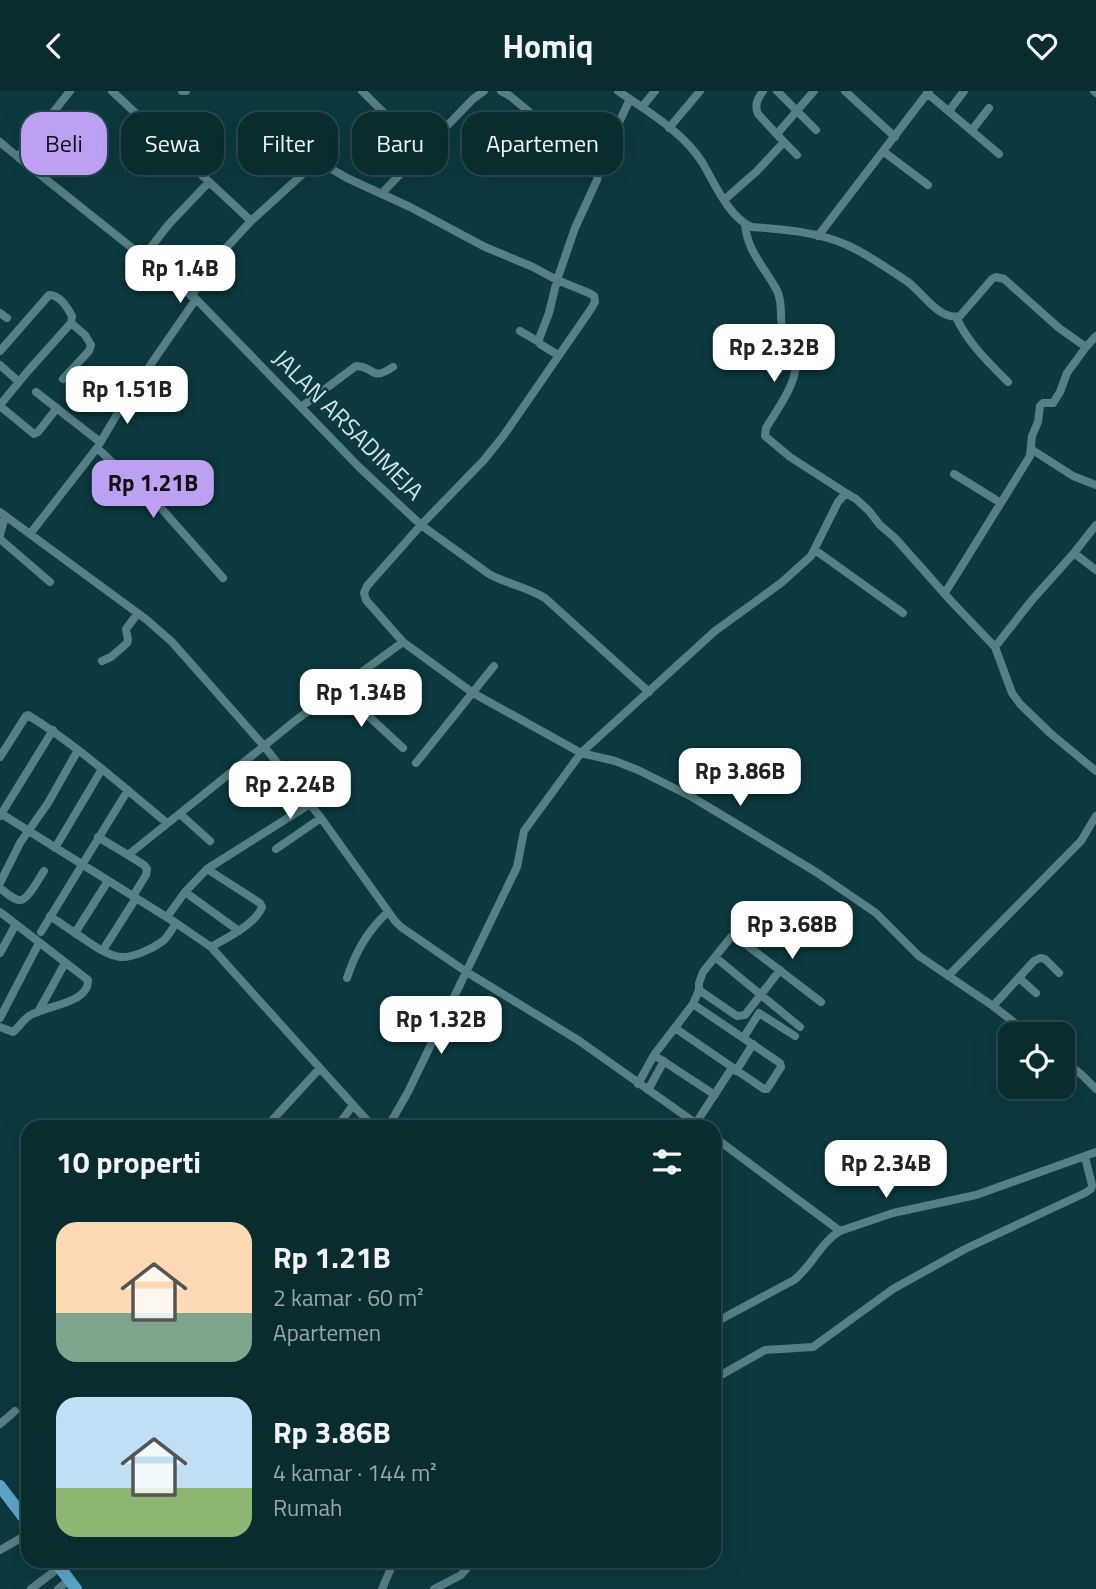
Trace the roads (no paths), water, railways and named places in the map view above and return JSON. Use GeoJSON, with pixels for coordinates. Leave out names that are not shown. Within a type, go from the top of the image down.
{"type":"FeatureCollection","features":[{"type":"Feature","properties":{"kind":"main road"},"geometry":{"type":"LineString","coordinates":[[0,1486],[21,1514]]}},
{"type":"Feature","properties":{"kind":"main road"},"geometry":{"type":"LineString","coordinates":[[60,1568],[72,1584]]}},
{"type":"Feature","properties":{"kind":"street"},"geometry":{"type":"LineString","coordinates":[[18,157],[71,91]]}},
{"type":"Feature","properties":{"kind":"street"},"geometry":{"type":"LineString","coordinates":[[112,91],[251,221]]}},
{"type":"Feature","properties":{"kind":"street"},"geometry":{"type":"LineString","coordinates":[[362,91],[383,112]]}},
{"type":"Feature","properties":{"kind":"street"},"geometry":{"type":"LineString","coordinates":[[448,124],[484,91]]}},
{"type":"Feature","properties":{"kind":"street"},"geometry":{"type":"LineString","coordinates":[[501,91],[529,112]]}},
{"type":"Feature","properties":{"kind":"street"},"geometry":{"type":"LineString","coordinates":[[618,91],[669,128],[687,145],[701,160],[724,200],[745,224],[818,236],[846,244],[912,285],[940,311],[952,317],[960,316],[992,279],[1000,277],[1059,328],[1086,347]]}},
{"type":"Feature","properties":{"kind":"street"},"geometry":{"type":"LineString","coordinates":[[642,107],[655,91]]}},
{"type":"Feature","properties":{"kind":"street"},"geometry":{"type":"LineString","coordinates":[[669,128],[700,91]]}},
{"type":"Feature","properties":{"kind":"street"},"geometry":{"type":"LineString","coordinates":[[763,91],[756,111],[797,155]]}},
{"type":"Feature","properties":{"kind":"street"},"geometry":{"type":"LineString","coordinates":[[777,91],[817,130]]}},
{"type":"Feature","properties":{"kind":"street"},"geometry":{"type":"LineString","coordinates":[[777,134],[814,91]]}},
{"type":"Feature","properties":{"kind":"street"},"geometry":{"type":"LineString","coordinates":[[845,91],[895,137]]}},
{"type":"Feature","properties":{"kind":"street"},"geometry":{"type":"LineString","coordinates":[[949,111],[964,91]]}},
{"type":"Feature","properties":{"kind":"street"},"geometry":{"type":"LineString","coordinates":[[818,236],[928,92],[999,153]]}},
{"type":"Feature","properties":{"kind":"street"},"geometry":{"type":"LineString","coordinates":[[623,114],[630,99]]}},
{"type":"Feature","properties":{"kind":"street"},"geometry":{"type":"LineString","coordinates":[[972,130],[989,109]]}},
{"type":"Feature","properties":{"kind":"street","name":"JALAN ARSADIMEJA"},"geometry":{"type":"LineString","coordinates":[[0,142],[194,297],[359,467],[421,525],[367,586],[364,593],[366,600],[402,642]]}},
{"type":"Feature","properties":{"kind":"street"},"geometry":{"type":"LineString","coordinates":[[724,200],[784,142]]}},
{"type":"Feature","properties":{"kind":"street"},"geometry":{"type":"LineString","coordinates":[[884,152],[928,185]]}},
{"type":"Feature","properties":{"kind":"street"},"geometry":{"type":"LineString","coordinates":[[30,534],[99,445],[227,247],[251,221],[316,162],[485,247],[592,294],[595,299],[591,309],[504,435],[484,460],[421,525],[489,574],[545,598],[649,692]]}},
{"type":"Feature","properties":{"kind":"street"},"geometry":{"type":"LineString","coordinates":[[381,194],[399,175]]}},
{"type":"Feature","properties":{"kind":"street"},"geometry":{"type":"LineString","coordinates":[[539,342],[575,228],[598,175]]}},
{"type":"Feature","properties":{"kind":"street"},"geometry":{"type":"LineString","coordinates":[[144,256],[169,224],[209,182]]}},
{"type":"Feature","properties":{"kind":"street"},"geometry":{"type":"LineString","coordinates":[[745,224],[752,250],[777,289],[783,334],[789,343],[796,368],[766,428],[765,436],[790,457],[856,499],[869,511],[995,647],[1012,693],[1020,704],[1096,771]]}},
{"type":"Feature","properties":{"kind":"street"},"geometry":{"type":"LineString","coordinates":[[0,351],[49,295],[54,295],[66,306],[72,316],[71,323],[0,406],[34,434],[57,408]]}},
{"type":"Feature","properties":{"kind":"street"},"geometry":{"type":"LineString","coordinates":[[956,317],[978,352],[1008,382]]}},
{"type":"Feature","properties":{"kind":"street"},"geometry":{"type":"LineString","coordinates":[[63,379],[91,345],[85,335],[71,323]]}},
{"type":"Feature","properties":{"kind":"street"},"geometry":{"type":"LineString","coordinates":[[520,331],[558,355]]}},
{"type":"Feature","properties":{"kind":"street"},"geometry":{"type":"LineString","coordinates":[[945,593],[1030,456],[1040,406],[1043,403],[1053,403],[1069,368],[1096,336]]}},
{"type":"Feature","properties":{"kind":"street"},"geometry":{"type":"LineString","coordinates":[[0,365],[19,382]]}},
{"type":"Feature","properties":{"kind":"street"},"geometry":{"type":"LineString","coordinates":[[301,407],[356,366],[376,374],[393,367]]}},
{"type":"Feature","properties":{"kind":"street"},"geometry":{"type":"LineString","coordinates":[[36,391],[99,445],[161,508],[223,578]]}},
{"type":"Feature","properties":{"kind":"street"},"geometry":{"type":"LineString","coordinates":[[1031,447],[1073,476],[1096,485]]}},
{"type":"Feature","properties":{"kind":"street"},"geometry":{"type":"LineString","coordinates":[[954,474],[1001,503]]}},
{"type":"Feature","properties":{"kind":"street"},"geometry":{"type":"LineString","coordinates":[[392,1120],[517,867],[524,831],[581,753],[715,631],[781,583],[811,556],[838,502],[846,493]]}},
{"type":"Feature","properties":{"kind":"street"},"geometry":{"type":"LineString","coordinates":[[50,582],[0,537],[3,514],[138,613],[172,642],[264,746],[321,818],[388,912],[407,932],[578,1040],[691,1120]]}},
{"type":"Feature","properties":{"kind":"street"},"geometry":{"type":"LineString","coordinates":[[995,647],[1031,600],[1096,525]]}},
{"type":"Feature","properties":{"kind":"street"},"geometry":{"type":"LineString","coordinates":[[815,550],[903,613]]}},
{"type":"Feature","properties":{"kind":"street"},"geometry":{"type":"LineString","coordinates":[[1074,553],[1096,570]]}},
{"type":"Feature","properties":{"kind":"street"},"geometry":{"type":"LineString","coordinates":[[102,661],[127,643],[126,629],[138,613]]}},
{"type":"Feature","properties":{"kind":"street"},"geometry":{"type":"LineString","coordinates":[[128,855],[296,720],[402,642],[473,693],[581,753],[638,770],[692,797],[816,872],[876,913],[919,956],[1014,1022]]}},
{"type":"Feature","properties":{"kind":"street"},"geometry":{"type":"LineString","coordinates":[[416,763],[494,666]]}},
{"type":"Feature","properties":{"kind":"street"},"geometry":{"type":"LineString","coordinates":[[339,689],[403,748]]}},
{"type":"Feature","properties":{"kind":"street"},"geometry":{"type":"LineString","coordinates":[[0,757],[27,715],[53,730],[167,824]]}},
{"type":"Feature","properties":{"kind":"street"},"geometry":{"type":"LineString","coordinates":[[53,730],[0,814],[211,947],[367,1120]]}},
{"type":"Feature","properties":{"kind":"street"},"geometry":{"type":"LineString","coordinates":[[0,883],[27,831],[48,803],[78,750]]}},
{"type":"Feature","properties":{"kind":"street"},"geometry":{"type":"LineString","coordinates":[[55,848],[102,769]]}},
{"type":"Feature","properties":{"kind":"street"},"geometry":{"type":"LineString","coordinates":[[41,932],[128,790]]}},
{"type":"Feature","properties":{"kind":"street"},"geometry":{"type":"LineString","coordinates":[[167,917],[185,891],[207,869],[310,804]]}},
{"type":"Feature","properties":{"kind":"street"},"geometry":{"type":"LineString","coordinates":[[180,814],[210,841]]}},
{"type":"Feature","properties":{"kind":"street"},"geometry":{"type":"LineString","coordinates":[[948,976],[1081,841],[1093,828],[1096,816]]}},
{"type":"Feature","properties":{"kind":"street"},"geometry":{"type":"LineString","coordinates":[[276,849],[321,818]]}},
{"type":"Feature","properties":{"kind":"street"},"geometry":{"type":"LineString","coordinates":[[98,837],[147,869],[103,950]]}},
{"type":"Feature","properties":{"kind":"street"},"geometry":{"type":"LineString","coordinates":[[207,869],[260,903],[261,910],[239,931],[211,947]]}},
{"type":"Feature","properties":{"kind":"street"},"geometry":{"type":"LineString","coordinates":[[0,888],[23,900],[44,871]]}},
{"type":"Feature","properties":{"kind":"street"},"geometry":{"type":"LineString","coordinates":[[75,933],[108,881]]}},
{"type":"Feature","properties":{"kind":"street"},"geometry":{"type":"LineString","coordinates":[[185,891],[239,931]]}},
{"type":"Feature","properties":{"kind":"street"},"geometry":{"type":"LineString","coordinates":[[0,912],[88,980],[86,991],[78,997],[29,1016],[13,1032],[0,1027]]}},
{"type":"Feature","properties":{"kind":"street"},"geometry":{"type":"LineString","coordinates":[[347,978],[362,944],[388,912]]}},
{"type":"Feature","properties":{"kind":"street"},"geometry":{"type":"LineString","coordinates":[[50,916],[103,950],[121,957],[129,957],[162,942],[176,923]]}},
{"type":"Feature","properties":{"kind":"street"},"geometry":{"type":"LineString","coordinates":[[0,954],[16,924]]}},
{"type":"Feature","properties":{"kind":"street"},"geometry":{"type":"LineString","coordinates":[[638,1083],[654,1055],[693,1004],[701,977],[733,936],[821,1002]]}},
{"type":"Feature","properties":{"kind":"street"},"geometry":{"type":"LineString","coordinates":[[0,1018],[39,943]]}},
{"type":"Feature","properties":{"kind":"street"},"geometry":{"type":"LineString","coordinates":[[715,957],[800,1027]]}},
{"type":"Feature","properties":{"kind":"street"},"geometry":{"type":"LineString","coordinates":[[993,1006],[1034,961],[1045,959],[1059,973]]}},
{"type":"Feature","properties":{"kind":"street"},"geometry":{"type":"LineString","coordinates":[[38,1012],[65,963]]}},
{"type":"Feature","properties":{"kind":"street"},"geometry":{"type":"LineString","coordinates":[[699,990],[739,1016],[745,1015],[780,970]]}},
{"type":"Feature","properties":{"kind":"street"},"geometry":{"type":"LineString","coordinates":[[1019,978],[1036,993]]}},
{"type":"Feature","properties":{"kind":"street"},"geometry":{"type":"LineString","coordinates":[[675,1028],[767,1089],[781,1066],[780,1063],[693,1004]]}},
{"type":"Feature","properties":{"kind":"street"},"geometry":{"type":"LineString","coordinates":[[744,1037],[759,1013],[795,1036]]}},
{"type":"Feature","properties":{"kind":"street"},"geometry":{"type":"LineString","coordinates":[[701,1120],[715,1095],[753,1044]]}},
{"type":"Feature","properties":{"kind":"street"},"geometry":{"type":"LineString","coordinates":[[654,1055],[715,1095]]}},
{"type":"Feature","properties":{"kind":"street"},"geometry":{"type":"LineString","coordinates":[[648,1090],[664,1061]]}},
{"type":"Feature","properties":{"kind":"street"},"geometry":{"type":"LineString","coordinates":[[272,1120],[320,1068]]}},
{"type":"Feature","properties":{"kind":"street"},"geometry":{"type":"LineString","coordinates":[[1075,1070],[1096,1089]]}},
{"type":"Feature","properties":{"kind":"street"},"geometry":{"type":"LineString","coordinates":[[342,1120],[354,1105]]}},
{"type":"Feature","properties":{"kind":"street"},"geometry":{"type":"LineString","coordinates":[[721,1142],[840,1230]]}},
{"type":"Feature","properties":{"kind":"street"},"geometry":{"type":"LineString","coordinates":[[721,1319],[794,1280],[804,1272],[832,1235],[840,1230],[893,1213],[975,1195],[1096,1152]]}},
{"type":"Feature","properties":{"kind":"street"},"geometry":{"type":"LineString","coordinates":[[721,1375],[765,1350],[813,1346],[905,1282],[965,1249],[1085,1193],[1092,1185],[1085,1157]]}},
{"type":"Feature","properties":{"kind":"street"},"geometry":{"type":"LineString","coordinates":[[0,1424],[15,1411]]}},
{"type":"Feature","properties":{"kind":"street"},"geometry":{"type":"LineString","coordinates":[[0,1550],[21,1538]]}},
{"type":"Feature","properties":{"kind":"street"},"geometry":{"type":"LineString","coordinates":[[31,1589],[53,1568]]}},
{"type":"Feature","properties":{"kind":"street"},"geometry":{"type":"LineString","coordinates":[[382,1589],[391,1568]]}},
{"type":"Feature","properties":{"kind":"street"},"geometry":{"type":"LineString","coordinates":[[434,1589],[461,1575],[466,1568]]}},
{"type":"Feature","properties":{"kind":"street"},"geometry":{"type":"LineString","coordinates":[[58,1589],[72,1584]]}}]}
